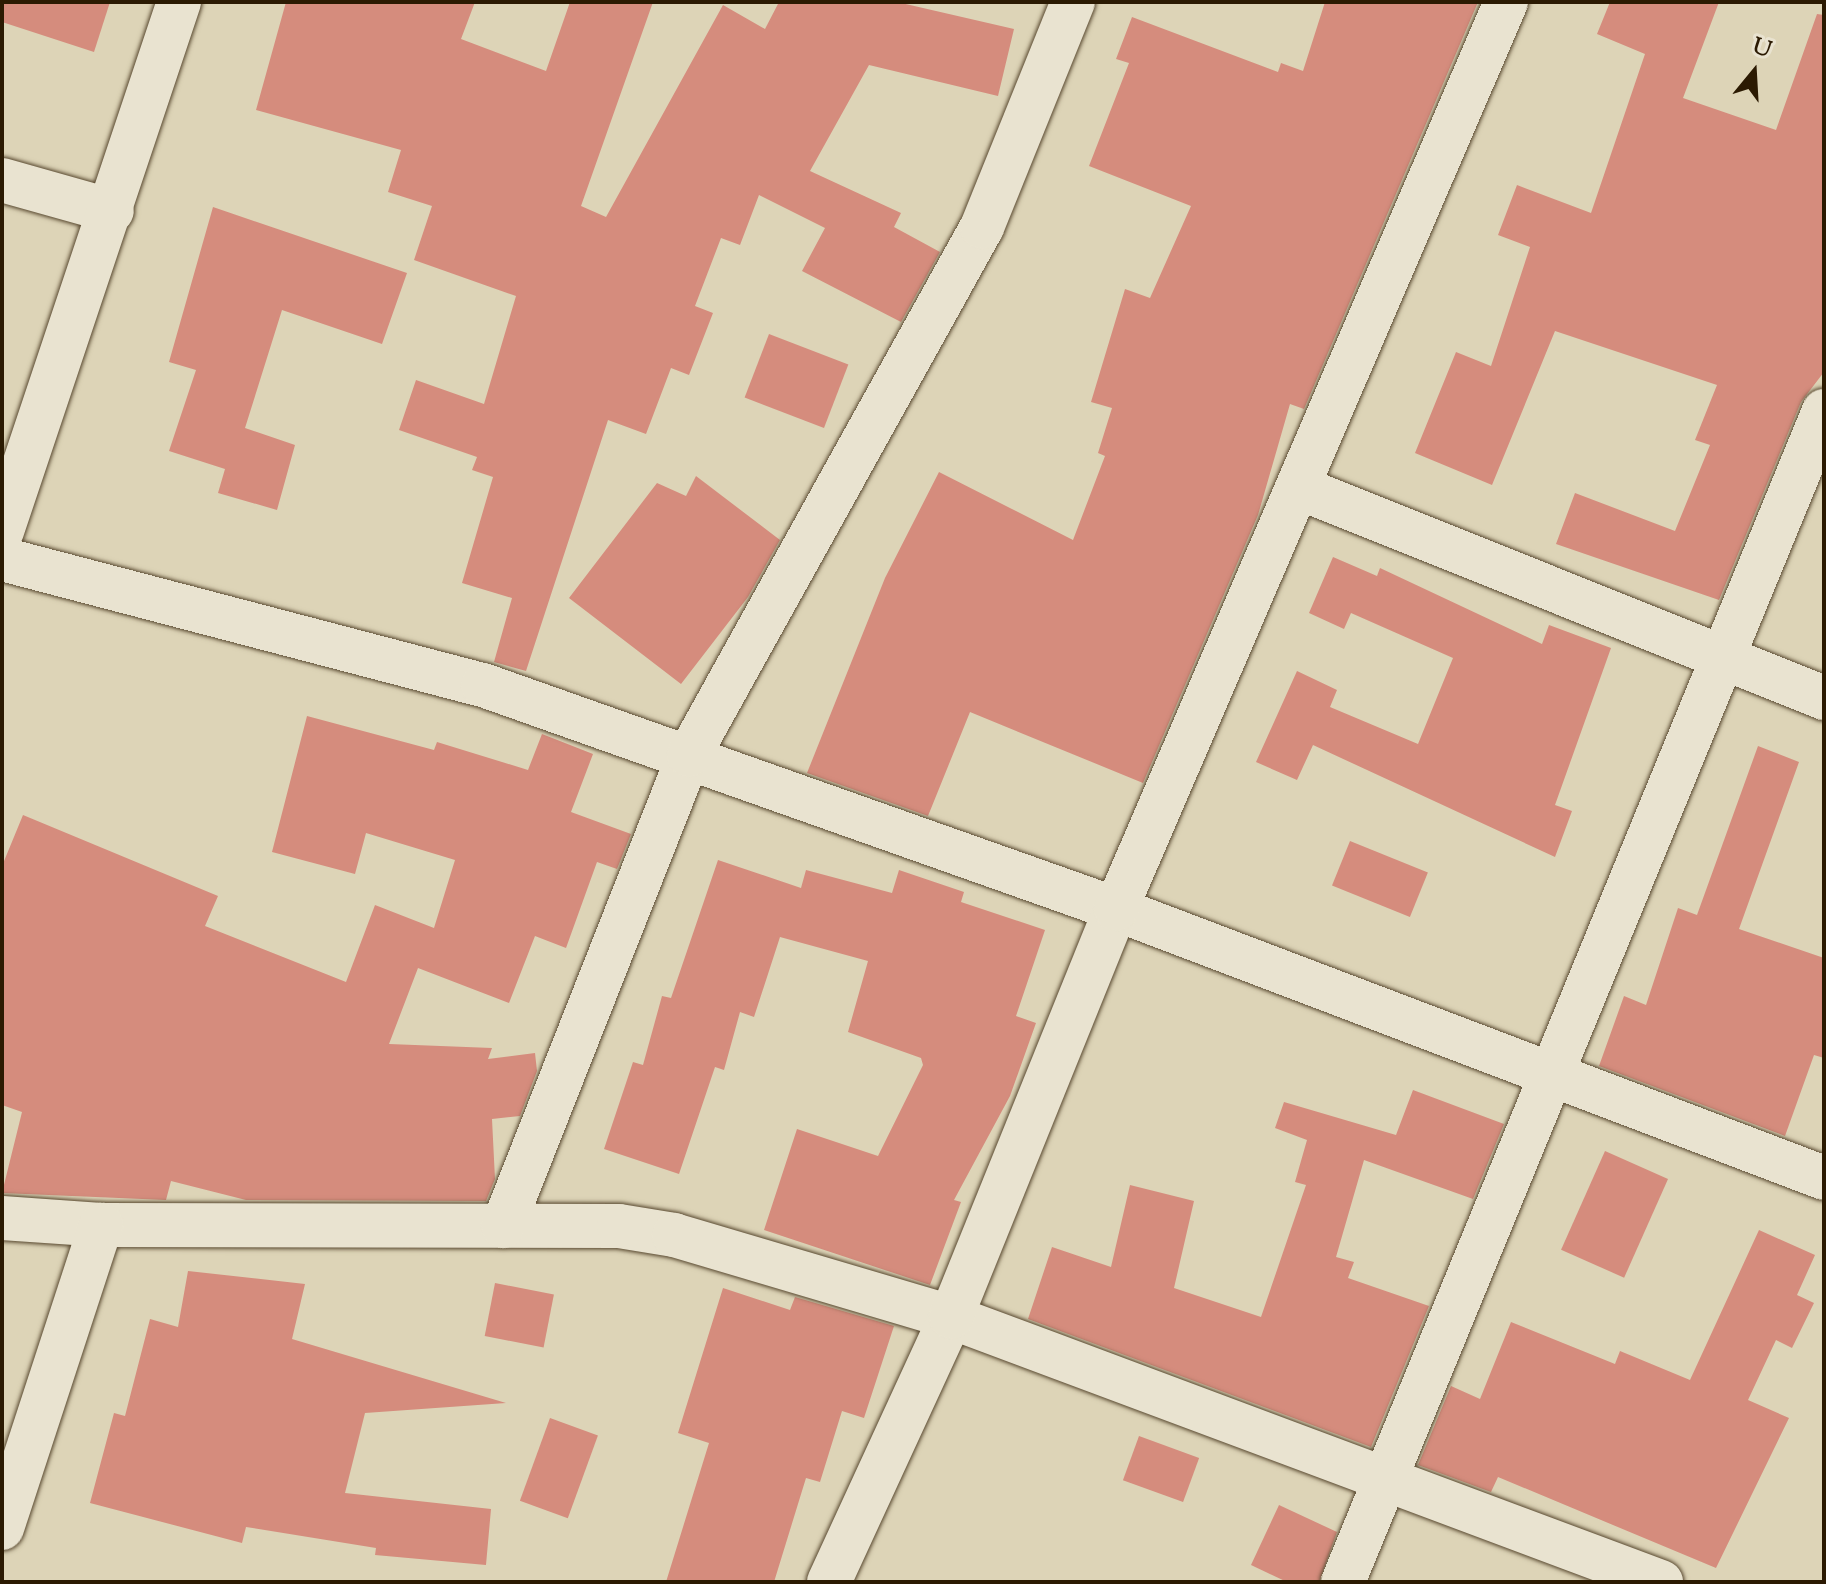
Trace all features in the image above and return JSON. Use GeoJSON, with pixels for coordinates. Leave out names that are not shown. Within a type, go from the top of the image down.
{"type":"FeatureCollection","features":[{"type":"Feature","properties":{"kind":"street"},"geometry":{"type":"LineString","coordinates":[[2,531],[112,211],[179,2]]}},
{"type":"Feature","properties":{"kind":"street"},"geometry":{"type":"LineString","coordinates":[[503,1226],[689,755],[982,227],[1073,2]]}},
{"type":"Feature","properties":{"kind":"street"},"geometry":{"type":"LineString","coordinates":[[829,1582],[951,1317],[1116,909],[1300,488],[1506,2]]}},
{"type":"Feature","properties":{"kind":"street"},"geometry":{"type":"LineString","coordinates":[[2,180],[112,211]]}},
{"type":"Feature","properties":{"kind":"street"},"geometry":{"type":"LineString","coordinates":[[1343,1582],[1548,1070],[1723,659],[1824,411]]}},
{"type":"Feature","properties":{"kind":"street"},"geometry":{"type":"LineString","coordinates":[[1300,488],[1824,698]]}},
{"type":"Feature","properties":{"kind":"street"},"geometry":{"type":"LineString","coordinates":[[2,559],[483,685],[689,755],[1116,909],[1548,1070],[1824,1178]]}},
{"type":"Feature","properties":{"kind":"street"},"geometry":{"type":"LineString","coordinates":[[2,1218],[101,1225],[503,1226],[674,1235],[951,1317],[1661,1582]]}},
{"type":"Feature","properties":{"kind":"street"},"geometry":{"type":"LineString","coordinates":[[2,1528],[101,1225]]}},
{"type":"Feature","properties":{"kind":"building"},"geometry":{"type":"Polygon","coordinates":[[[2,2],[110,2],[94,52],[2,22],[2,2]]]}},
{"type":"Feature","properties":{"kind":"building"},"geometry":{"type":"Polygon","coordinates":[[[286,2],[475,2],[461,39],[546,71],[570,2],[653,2],[581,206],[606,217],[723,5],[765,29],[779,2],[897,2],[1014,29],[998,96],[869,65],[810,171],[901,213],[894,227],[940,252],[901,322],[802,271],[825,228],[759,195],[740,245],[721,238],[695,306],[713,313],[689,375],[671,368],[646,434],[608,420],[526,671],[494,662],[512,598],[462,583],[493,477],[472,470],[477,457],[399,430],[416,380],[484,404],[516,296],[414,260],[432,206],[388,192],[401,150],[256,110],[286,2]]]}},
{"type":"Feature","properties":{"kind":"building"},"geometry":{"type":"Polygon","coordinates":[[[1325,2],[1478,2],[1304,409],[1290,404],[1258,515],[1143,783],[970,712],[928,816],[807,773],[885,578],[939,472],[1073,540],[1105,456],[1098,453],[1112,408],[1091,402],[1125,289],[1150,298],[1191,206],[1089,166],[1129,63],[1116,59],[1132,17],[1278,72],[1281,63],[1303,71],[1325,2]]]}},
{"type":"Feature","properties":{"kind":"building"},"geometry":{"type":"Polygon","coordinates":[[[1610,2],[1719,2],[1683,98],[1776,130],[1817,14],[1824,15],[1824,372],[1801,402],[1719,600],[1556,544],[1575,493],[1675,531],[1710,445],[1695,440],[1717,385],[1555,331],[1492,485],[1415,453],[1456,352],[1491,366],[1530,247],[1498,235],[1517,185],[1591,213],[1645,54],[1597,34],[1610,2]]]}},
{"type":"Feature","properties":{"kind":"building"},"geometry":{"type":"Polygon","coordinates":[[[213,207],[407,273],[382,344],[282,310],[245,428],[295,445],[277,510],[218,493],[225,469],[169,451],[196,370],[169,362],[213,207]]]}},
{"type":"Feature","properties":{"kind":"building"},"geometry":{"type":"Polygon","coordinates":[[[769,334],[848,364],[824,428],[745,397],[769,334]]]}},
{"type":"Feature","properties":{"kind":"building"},"geometry":{"type":"Polygon","coordinates":[[[696,476],[780,540],[748,597],[681,684],[569,598],[657,483],[686,496],[696,476]]]}},
{"type":"Feature","properties":{"kind":"building"},"geometry":{"type":"Polygon","coordinates":[[[1333,557],[1377,576],[1380,568],[1542,644],[1549,625],[1611,648],[1555,805],[1572,811],[1555,857],[1313,745],[1297,780],[1256,762],[1297,671],[1337,690],[1330,707],[1418,744],[1453,658],[1351,613],[1344,629],[1309,613],[1333,557]]]}},
{"type":"Feature","properties":{"kind":"building"},"geometry":{"type":"Polygon","coordinates":[[[307,716],[434,750],[437,742],[528,770],[542,734],[593,754],[571,812],[631,834],[617,869],[597,862],[566,948],[535,936],[509,1003],[418,968],[389,1044],[492,1048],[488,1059],[535,1053],[537,1071],[520,1116],[492,1119],[495,1179],[486,1201],[246,1200],[171,1181],[166,1200],[2,1193],[22,1112],[2,1105],[2,866],[23,815],[218,896],[205,926],[346,982],[375,905],[434,928],[455,860],[366,833],[355,874],[272,852],[307,716]]]}},
{"type":"Feature","properties":{"kind":"building"},"geometry":{"type":"Polygon","coordinates":[[[1758,746],[1799,762],[1739,929],[1824,958],[1824,1058],[1814,1055],[1785,1136],[1599,1066],[1624,996],[1646,1005],[1678,908],[1697,915],[1758,746]]]}},
{"type":"Feature","properties":{"kind":"building"},"geometry":{"type":"Polygon","coordinates":[[[1350,841],[1428,872],[1410,917],[1332,886],[1350,841]]]}},
{"type":"Feature","properties":{"kind":"building"},"geometry":{"type":"Polygon","coordinates":[[[718,860],[801,888],[806,870],[892,893],[899,870],[964,892],[961,902],[1045,930],[1016,1016],[1036,1023],[1010,1096],[954,1200],[961,1202],[930,1285],[764,1230],[797,1129],[878,1156],[923,1065],[921,1058],[848,1032],[868,961],[780,937],[754,1017],[740,1012],[724,1070],[715,1067],[679,1174],[604,1149],[633,1062],[643,1065],[662,996],[671,998],[718,860]]]}},
{"type":"Feature","properties":{"kind":"building"},"geometry":{"type":"Polygon","coordinates":[[[1413,1090],[1504,1124],[1473,1199],[1364,1160],[1336,1257],[1354,1262],[1348,1278],[1429,1306],[1371,1447],[1028,1319],[1052,1247],[1111,1267],[1130,1185],[1194,1201],[1174,1288],[1261,1317],[1306,1185],[1295,1182],[1307,1140],[1275,1128],[1284,1102],[1396,1135],[1413,1090]]]}},
{"type":"Feature","properties":{"kind":"building"},"geometry":{"type":"Polygon","coordinates":[[[1605,1151],[1668,1179],[1624,1278],[1561,1250],[1605,1151]]]}},
{"type":"Feature","properties":{"kind":"building"},"geometry":{"type":"Polygon","coordinates":[[[1759,1230],[1815,1255],[1797,1295],[1814,1303],[1792,1348],[1776,1340],[1748,1400],[1789,1418],[1716,1568],[1498,1477],[1491,1492],[1418,1465],[1451,1386],[1480,1399],[1511,1322],[1615,1364],[1620,1351],[1690,1380],[1759,1230]]]}},
{"type":"Feature","properties":{"kind":"building"},"geometry":{"type":"Polygon","coordinates":[[[188,1271],[305,1284],[292,1339],[506,1403],[365,1413],[345,1493],[491,1509],[486,1565],[375,1555],[376,1548],[246,1527],[242,1543],[90,1503],[114,1413],[125,1416],[150,1319],[178,1327],[188,1271]]]}},
{"type":"Feature","properties":{"kind":"building"},"geometry":{"type":"Polygon","coordinates":[[[495,1283],[554,1294],[544,1347],[485,1336],[495,1283]]]}},
{"type":"Feature","properties":{"kind":"building"},"geometry":{"type":"Polygon","coordinates":[[[723,1288],[790,1310],[795,1297],[894,1326],[864,1418],[842,1411],[820,1482],[806,1478],[774,1582],[666,1582],[709,1443],[678,1433],[723,1288]]]}},
{"type":"Feature","properties":{"kind":"building"},"geometry":{"type":"Polygon","coordinates":[[[550,1418],[598,1435],[568,1518],[520,1501],[550,1418]]]}},
{"type":"Feature","properties":{"kind":"building"},"geometry":{"type":"Polygon","coordinates":[[[1139,1436],[1199,1458],[1183,1502],[1123,1480],[1139,1436]]]}},
{"type":"Feature","properties":{"kind":"building"},"geometry":{"type":"Polygon","coordinates":[[[1279,1505],[1337,1532],[1319,1582],[1287,1582],[1251,1565],[1279,1505]]]}}]}
